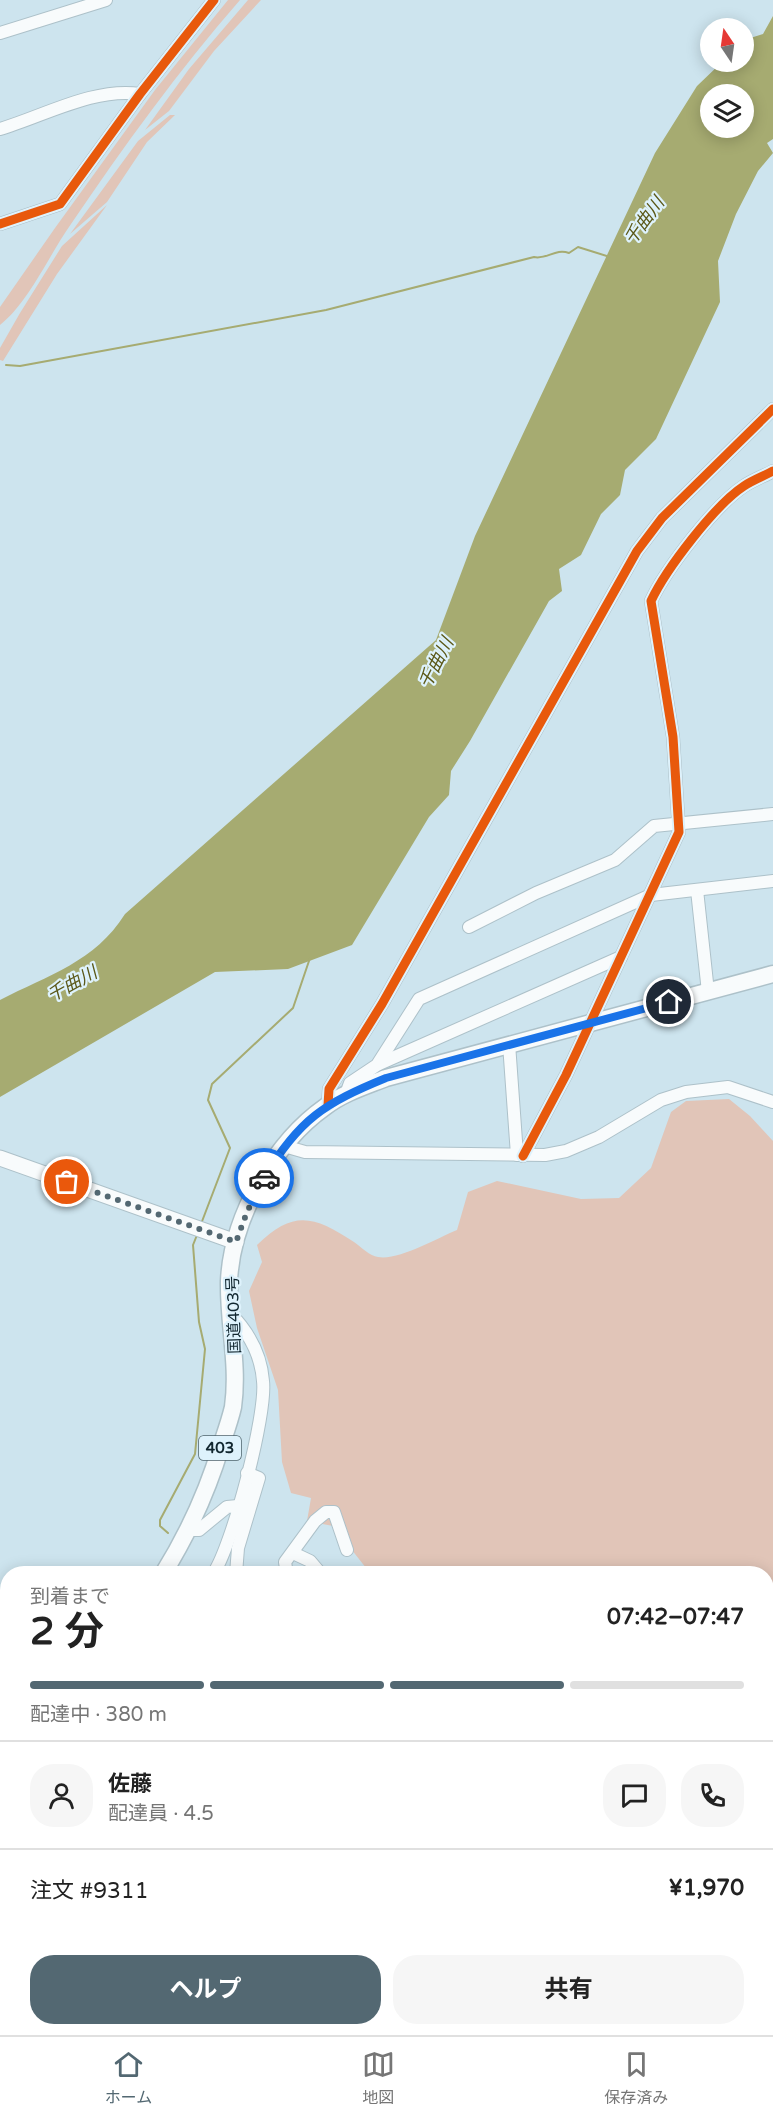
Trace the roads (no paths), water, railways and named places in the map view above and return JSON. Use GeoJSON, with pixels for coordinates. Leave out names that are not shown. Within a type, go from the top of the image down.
{"type":"FeatureCollection","features":[{"type":"Feature","properties":{"kind":"highway","name":"国道403号"},"geometry":{"type":"LineString","coordinates":[[168,1566],[190,1530],[212,1475],[232,1409],[236,1375],[229,1312],[230,1240],[284,1146],[300,1127],[346,1094],[386,1078],[773,974]]}},
{"type":"Feature","properties":{"kind":"main road"},"geometry":{"type":"LineString","coordinates":[[0,1158],[230,1240]]}},
{"type":"Feature","properties":{"kind":"street"},"geometry":{"type":"LineString","coordinates":[[0,33],[106,0]]}},
{"type":"Feature","properties":{"kind":"street"},"geometry":{"type":"LineString","coordinates":[[0,224],[60,204],[140,94],[214,0]]}},
{"type":"Feature","properties":{"kind":"street"},"geometry":{"type":"LineString","coordinates":[[0,129],[98,96],[123,92],[140,94]]}},
{"type":"Feature","properties":{"kind":"street"},"geometry":{"type":"LineString","coordinates":[[328,1105],[329,1089],[388,993],[637,551],[662,518],[773,409]]}},
{"type":"Feature","properties":{"kind":"street"},"geometry":{"type":"LineString","coordinates":[[520,1155],[591,1022],[678,832],[680,822],[674,737],[651,601],[661,580],[701,529],[743,486],[773,471]]}},
{"type":"Feature","properties":{"kind":"street"},"geometry":{"type":"LineString","coordinates":[[469,927],[536,893],[615,860],[654,826],[773,814]]}},
{"type":"Feature","properties":{"kind":"street"},"geometry":{"type":"LineString","coordinates":[[377,1065],[419,999],[651,895],[773,881]]}},
{"type":"Feature","properties":{"kind":"street"},"geometry":{"type":"LineString","coordinates":[[697,890],[708,992]]}},
{"type":"Feature","properties":{"kind":"street"},"geometry":{"type":"LineString","coordinates":[[346,1094],[351,1083],[377,1065],[621,957]]}},
{"type":"Feature","properties":{"kind":"street"},"geometry":{"type":"LineString","coordinates":[[509,1044],[520,1155]]}},
{"type":"Feature","properties":{"kind":"street"},"geometry":{"type":"LineString","coordinates":[[284,1146],[302,1151],[520,1155],[566,1151],[599,1137],[661,1100],[686,1092],[728,1088],[773,1102]]}},
{"type":"Feature","properties":{"kind":"street"},"geometry":{"type":"LineString","coordinates":[[300,1127],[298,1140],[302,1151]]}},
{"type":"Feature","properties":{"kind":"street"},"geometry":{"type":"LineString","coordinates":[[217,1566],[226,1545],[261,1423],[264,1382],[255,1347],[242,1325],[229,1312]]}},
{"type":"Feature","properties":{"kind":"street"},"geometry":{"type":"LineString","coordinates":[[237,1566],[238,1548],[259,1478],[247,1473]]}},
{"type":"Feature","properties":{"kind":"street"},"geometry":{"type":"LineString","coordinates":[[190,1530],[200,1530],[227,1507],[238,1506]]}},
{"type":"Feature","properties":{"kind":"street"},"geometry":{"type":"LineString","coordinates":[[286,1566],[285,1562],[315,1521],[330,1510],[334,1512],[347,1550]]}},
{"type":"Feature","properties":{"kind":"street"},"geometry":{"type":"LineString","coordinates":[[293,1553],[314,1566]]}},
{"type":"Feature","properties":{"kind":"water","name":"千曲川"},"geometry":{"type":"Polygon","coordinates":[[[773,16],[773,139],[767,143],[773,153],[758,171],[736,214],[718,261],[720,302],[656,439],[625,470],[620,495],[601,514],[581,555],[559,569],[562,591],[549,601],[451,771],[449,795],[429,817],[352,945],[288,969],[215,972],[0,1097],[0,1000],[69,966],[100,944],[125,914],[436,640],[475,536],[655,153],[697,86],[712,72],[754,72],[754,37],[763,34],[773,16]]]}},
{"type":"Feature","properties":{"kind":"waterway"},"geometry":{"type":"LineString","coordinates":[[6,365],[20,366],[326,310],[534,257],[559,252],[569,253],[578,247],[610,257]]}},
{"type":"Feature","properties":{"kind":"waterway"},"geometry":{"type":"LineString","coordinates":[[201,1224],[230,1148],[208,1100],[212,1084],[293,1008],[310,958]]}},
{"type":"Feature","properties":{"kind":"waterway"},"geometry":{"type":"LineString","coordinates":[[168,1533],[160,1526],[160,1520],[195,1454],[205,1349],[199,1322],[193,1245],[197,1235]]}}]}
